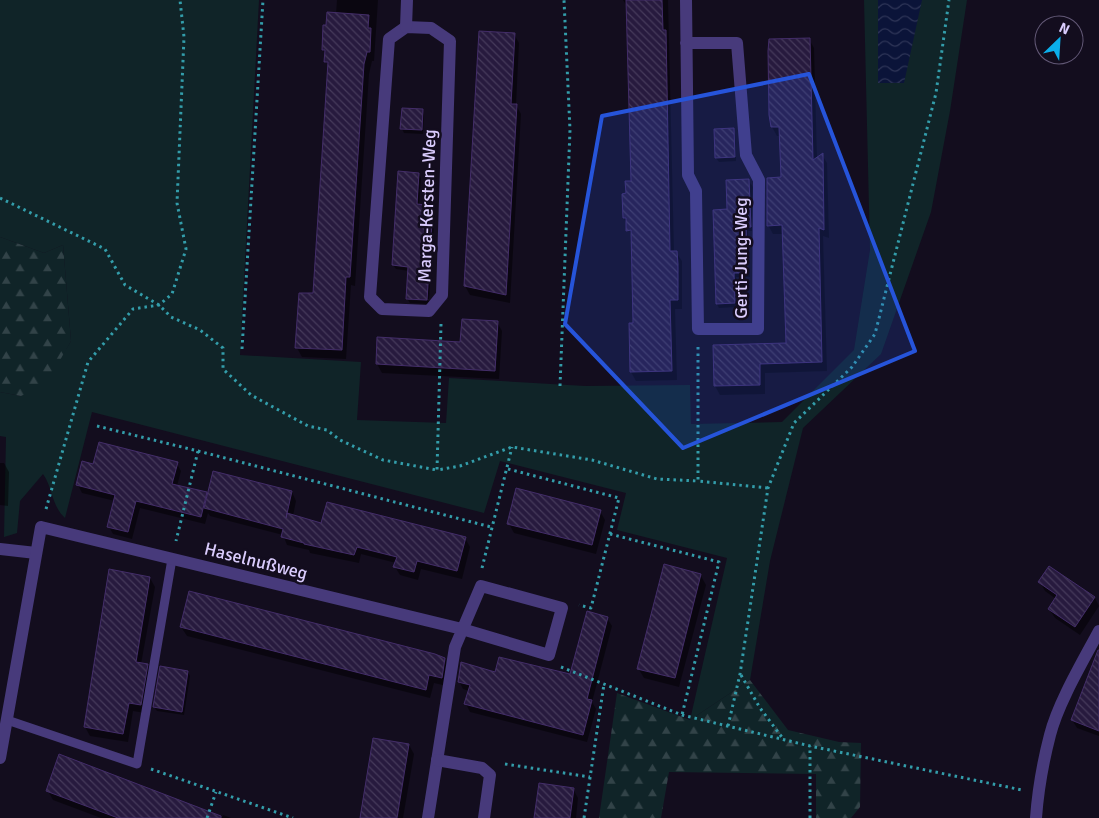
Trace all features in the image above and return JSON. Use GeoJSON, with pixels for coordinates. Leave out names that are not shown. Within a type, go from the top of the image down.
{"type":"FeatureCollection","features":[{"type":"Feature","properties":{"kind":"street"},"geometry":{"type":"LineString","coordinates":[[406,27],[407,0]]}},
{"type":"Feature","properties":{"kind":"street"},"geometry":{"type":"LineString","coordinates":[[686,0],[688,174],[696,191],[698,329]]}},
{"type":"Feature","properties":{"kind":"street","name":"Marga-Kersten-Weg"},"geometry":{"type":"LineString","coordinates":[[406,27],[431,28],[450,41],[442,295],[429,311],[382,309],[370,298],[389,39],[406,27]]}},
{"type":"Feature","properties":{"kind":"street","name":"Gerti-Jung-Weg"},"geometry":{"type":"LineString","coordinates":[[686,44],[737,43],[746,155],[758,180],[758,329],[698,329]]}},
{"type":"Feature","properties":{"kind":"street"},"geometry":{"type":"LineString","coordinates":[[0,758],[41,527]]}},
{"type":"Feature","properties":{"kind":"street","name":"Haselnußweg"},"geometry":{"type":"LineString","coordinates":[[41,527],[462,629],[549,655]]}},
{"type":"Feature","properties":{"kind":"street"},"geometry":{"type":"LineString","coordinates":[[0,549],[36,553]]}},
{"type":"Feature","properties":{"kind":"street"},"geometry":{"type":"LineString","coordinates":[[428,818],[455,647],[481,586],[562,608],[549,655]]}},
{"type":"Feature","properties":{"kind":"street"},"geometry":{"type":"LineString","coordinates":[[1036,818],[1038,792],[1050,733],[1078,671],[1099,631]]}},
{"type":"Feature","properties":{"kind":"street"},"geometry":{"type":"LineString","coordinates":[[437,760],[482,768],[490,775],[484,818]]}},
{"type":"Feature","properties":{"kind":"lane"},"geometry":{"type":"LineString","coordinates":[[7,720],[136,764],[172,558]]}},
{"type":"Feature","properties":{"kind":"path"},"geometry":{"type":"LineString","coordinates":[[41,527],[88,362],[134,309],[159,305],[172,294],[186,249],[177,203],[184,37],[180,0]]}},
{"type":"Feature","properties":{"kind":"path"},"geometry":{"type":"LineString","coordinates":[[242,349],[263,0]]}},
{"type":"Feature","properties":{"kind":"path"},"geometry":{"type":"LineString","coordinates":[[560,386],[570,130],[564,0]]}},
{"type":"Feature","properties":{"kind":"path"},"geometry":{"type":"LineString","coordinates":[[728,726],[740,674],[768,488],[794,423],[852,367],[875,334],[936,93],[949,0]]}},
{"type":"Feature","properties":{"kind":"path"},"geometry":{"type":"LineString","coordinates":[[0,198],[105,249],[125,285],[159,305],[171,317],[200,330],[223,348],[224,368],[251,395],[308,426],[326,430],[340,440],[383,460],[437,470],[460,466],[512,447],[592,460],[657,479],[768,488]]}},
{"type":"Feature","properties":{"kind":"path"},"geometry":{"type":"LineString","coordinates":[[437,470],[442,295]]}},
{"type":"Feature","properties":{"kind":"path"},"geometry":{"type":"LineString","coordinates":[[698,329],[698,481]]}},
{"type":"Feature","properties":{"kind":"path"},"geometry":{"type":"LineString","coordinates":[[97,426],[491,527]]}},
{"type":"Feature","properties":{"kind":"path"},"geometry":{"type":"LineString","coordinates":[[481,586],[481,571],[512,447]]}},
{"type":"Feature","properties":{"kind":"path"},"geometry":{"type":"LineString","coordinates":[[172,558],[198,452]]}},
{"type":"Feature","properties":{"kind":"path"},"geometry":{"type":"LineString","coordinates":[[508,469],[619,498],[591,608],[573,603],[562,608]]}},
{"type":"Feature","properties":{"kind":"path"},"geometry":{"type":"LineString","coordinates":[[610,534],[720,562],[682,714]]}},
{"type":"Feature","properties":{"kind":"path"},"geometry":{"type":"LineString","coordinates":[[549,655],[557,665],[682,714],[810,746],[1038,792]]}},
{"type":"Feature","properties":{"kind":"path"},"geometry":{"type":"LineString","coordinates":[[740,674],[760,708],[784,740]]}},
{"type":"Feature","properties":{"kind":"path"},"geometry":{"type":"LineString","coordinates":[[584,818],[604,684]]}},
{"type":"Feature","properties":{"kind":"path"},"geometry":{"type":"LineString","coordinates":[[810,746],[810,818]]}},
{"type":"Feature","properties":{"kind":"path"},"geometry":{"type":"LineString","coordinates":[[482,768],[503,763],[590,777]]}},
{"type":"Feature","properties":{"kind":"path"},"geometry":{"type":"LineString","coordinates":[[136,764],[293,818]]}},
{"type":"Feature","properties":{"kind":"path"},"geometry":{"type":"LineString","coordinates":[[207,818],[216,792]]}},
{"type":"Feature","properties":{"kind":"highlighted area"},"geometry":{"type":"Polygon","coordinates":[[[809,74],[915,351],[683,448],[565,324],[602,116],[809,74]]]}},
{"type":"Feature","properties":{"kind":"green space"},"geometry":{"type":"Polygon","coordinates":[[[0,0],[259,0],[240,355],[361,362],[357,420],[446,423],[449,378],[585,386],[690,385],[691,424],[782,422],[854,350],[870,250],[864,0],[967,0],[950,111],[931,212],[881,354],[803,428],[770,561],[750,680],[690,720],[727,558],[617,530],[626,493],[500,461],[484,513],[92,412],[65,518],[57,508],[43,474],[20,501],[17,533],[4,537],[6,437],[0,436],[0,392],[21,396],[61,357],[71,341],[63,245],[44,253],[0,237],[0,0]]]}},
{"type":"Feature","properties":{"kind":"green space"},"geometry":{"type":"Polygon","coordinates":[[[0,237],[44,253],[63,245],[71,341],[52,374],[39,387],[21,396],[0,392],[0,237]]]}},
{"type":"Feature","properties":{"kind":"green space"},"geometry":{"type":"Polygon","coordinates":[[[750,680],[788,730],[839,742],[861,743],[860,807],[851,818],[816,818],[816,774],[669,772],[661,818],[599,818],[617,693],[690,720],[750,680]]]}},
{"type":"Feature","properties":{"kind":"water"},"geometry":{"type":"Polygon","coordinates":[[[878,0],[922,0],[904,83],[878,83],[878,0]]]}},
{"type":"Feature","properties":{"kind":"building"},"geometry":{"type":"Polygon","coordinates":[[[626,0],[662,0],[663,30],[666,30],[670,251],[677,251],[678,264],[678,300],[670,300],[672,371],[630,372],[629,323],[633,323],[631,230],[626,231],[626,218],[623,218],[622,194],[626,193],[625,181],[631,181],[626,0]]]}},
{"type":"Feature","properties":{"kind":"building"},"geometry":{"type":"Polygon","coordinates":[[[327,12],[369,15],[368,28],[371,28],[370,52],[367,52],[364,64],[350,277],[346,277],[342,350],[295,348],[299,293],[313,293],[328,62],[324,62],[325,50],[322,50],[323,25],[326,25],[327,12]]]}},
{"type":"Feature","properties":{"kind":"building"},"geometry":{"type":"Polygon","coordinates":[[[479,31],[515,33],[511,104],[517,104],[506,295],[464,286],[479,31]]]}},
{"type":"Feature","properties":{"kind":"building"},"geometry":{"type":"Polygon","coordinates":[[[810,38],[813,160],[823,153],[824,230],[819,228],[822,362],[760,364],[760,385],[714,386],[713,345],[786,343],[782,225],[767,226],[767,178],[781,177],[779,127],[771,127],[769,115],[768,51],[769,39],[810,38]]]}},
{"type":"Feature","properties":{"kind":"building"},"geometry":{"type":"Polygon","coordinates":[[[402,108],[423,109],[422,130],[400,129],[402,108]]]}},
{"type":"Feature","properties":{"kind":"building"},"geometry":{"type":"Polygon","coordinates":[[[734,128],[735,157],[715,158],[714,129],[734,128]]]}},
{"type":"Feature","properties":{"kind":"building"},"geometry":{"type":"Polygon","coordinates":[[[398,171],[419,173],[417,204],[433,206],[427,300],[406,299],[408,267],[392,265],[398,171]]]}},
{"type":"Feature","properties":{"kind":"building"},"geometry":{"type":"Polygon","coordinates":[[[749,179],[751,227],[746,227],[748,273],[734,273],[735,303],[716,304],[713,210],[727,209],[726,180],[749,179]]]}},
{"type":"Feature","properties":{"kind":"building"},"geometry":{"type":"Polygon","coordinates":[[[462,319],[498,321],[495,371],[376,364],[377,337],[460,342],[462,319]]]}},
{"type":"Feature","properties":{"kind":"building"},"geometry":{"type":"Polygon","coordinates":[[[99,442],[178,462],[172,484],[207,492],[201,517],[136,501],[128,532],[107,527],[115,495],[76,485],[82,461],[93,464],[99,442]]]}},
{"type":"Feature","properties":{"kind":"building"},"geometry":{"type":"Polygon","coordinates":[[[213,471],[292,491],[287,513],[321,523],[327,502],[466,537],[457,571],[417,561],[414,572],[393,567],[397,557],[357,547],[354,555],[304,544],[281,537],[283,529],[204,508],[213,471]]]}},
{"type":"Feature","properties":{"kind":"building"},"geometry":{"type":"Polygon","coordinates":[[[516,488],[601,510],[592,545],[507,524],[516,488]]]}},
{"type":"Feature","properties":{"kind":"building"},"geometry":{"type":"Polygon","coordinates":[[[664,564],[701,574],[675,678],[637,669],[664,564]]]}},
{"type":"Feature","properties":{"kind":"building"},"geometry":{"type":"Polygon","coordinates":[[[1049,566],[1095,597],[1075,627],[1048,609],[1057,595],[1038,582],[1049,566]]]}},
{"type":"Feature","properties":{"kind":"building"},"geometry":{"type":"Polygon","coordinates":[[[109,569],[150,577],[136,662],[148,664],[141,705],[129,703],[123,734],[84,727],[109,569]]]}},
{"type":"Feature","properties":{"kind":"building"},"geometry":{"type":"Polygon","coordinates":[[[189,591],[435,654],[445,658],[442,678],[429,675],[426,690],[180,627],[189,591]]]}},
{"type":"Feature","properties":{"kind":"building"},"geometry":{"type":"Polygon","coordinates":[[[587,611],[608,617],[587,699],[592,700],[583,735],[464,704],[470,685],[458,682],[461,662],[495,672],[499,657],[570,674],[587,611]]]}},
{"type":"Feature","properties":{"kind":"building"},"geometry":{"type":"Polygon","coordinates":[[[1099,650],[1099,731],[1071,720],[1099,650]]]}},
{"type":"Feature","properties":{"kind":"building"},"geometry":{"type":"Polygon","coordinates":[[[160,666],[188,671],[182,712],[153,707],[160,666]]]}},
{"type":"Feature","properties":{"kind":"building"},"geometry":{"type":"Polygon","coordinates":[[[373,738],[409,744],[397,818],[360,818],[373,738]]]}},
{"type":"Feature","properties":{"kind":"building"},"geometry":{"type":"Polygon","coordinates":[[[59,754],[221,816],[221,818],[118,818],[46,791],[59,754]]]}},
{"type":"Feature","properties":{"kind":"building"},"geometry":{"type":"Polygon","coordinates":[[[539,783],[574,788],[570,818],[534,818],[539,783]]]}}]}
